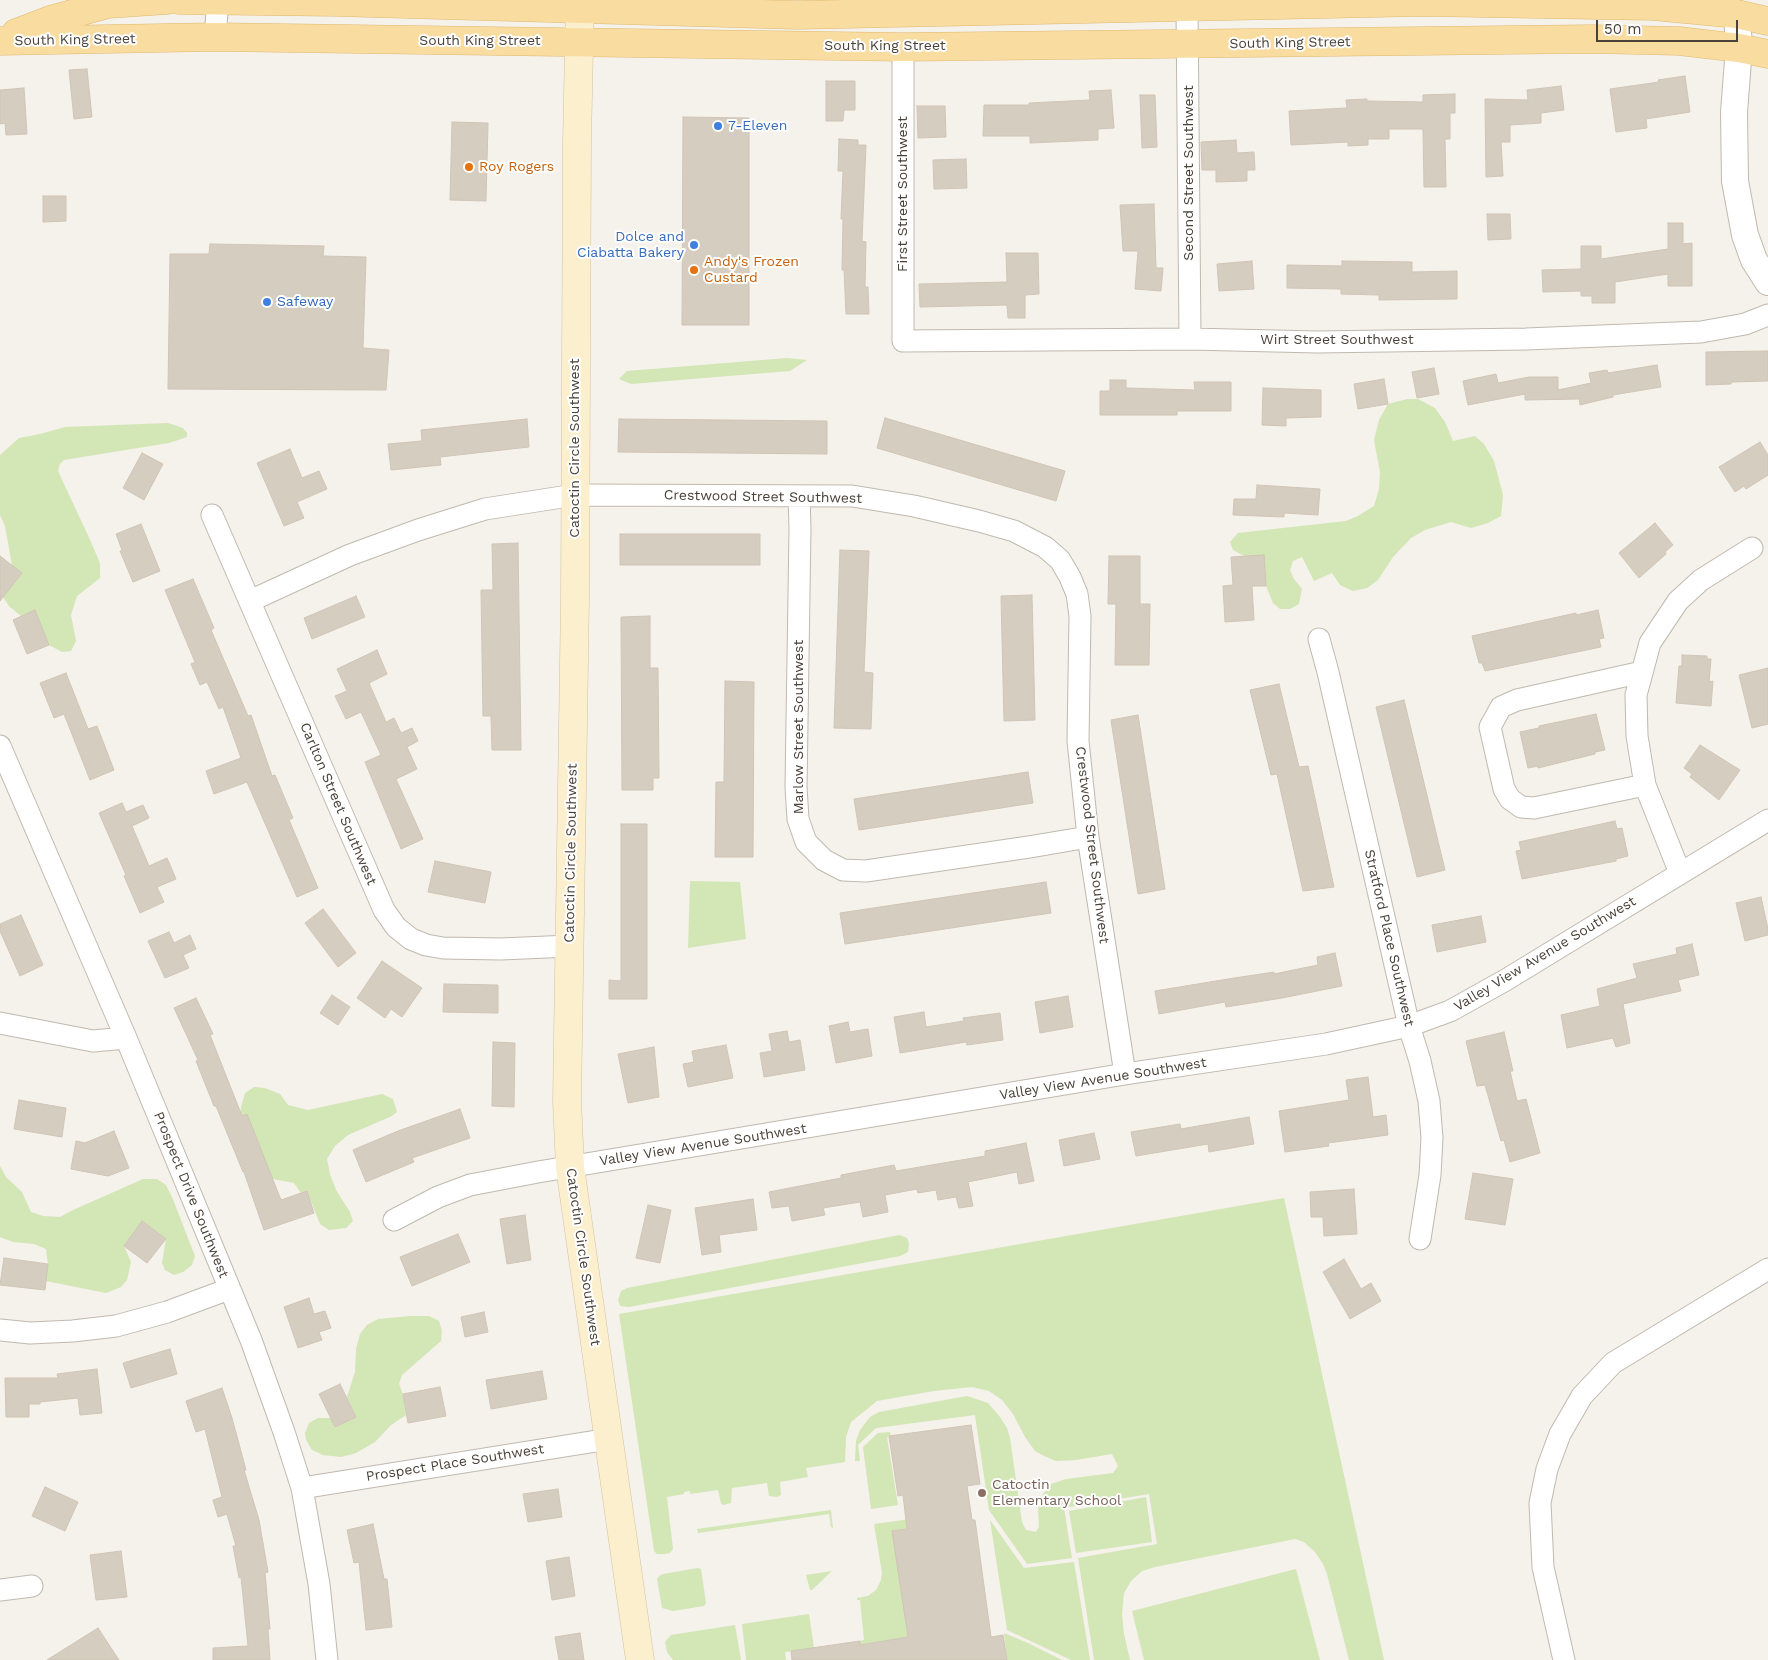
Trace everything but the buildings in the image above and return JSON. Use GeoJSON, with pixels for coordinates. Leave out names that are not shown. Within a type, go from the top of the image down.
{"type":"FeatureCollection","features":[{"type":"Feature","properties":{"kind":"main road","name":"South King Street"},"geometry":{"type":"LineString","coordinates":[[0,40],[50,20],[108,4],[167,0]]}},
{"type":"Feature","properties":{"kind":"main road"},"geometry":{"type":"LineString","coordinates":[[178,0],[801,7],[1187,8],[1423,2],[1738,7],[1768,21]]}},
{"type":"Feature","properties":{"kind":"main road","name":"Catoctin Circle Southwest"},"geometry":{"type":"LineString","coordinates":[[580,4],[574,495],[575,600],[567,1101],[570,1168],[640,1660]]}},
{"type":"Feature","properties":{"kind":"main road","name":"South King Street"},"geometry":{"type":"LineString","coordinates":[[0,40],[215,37],[903,47],[1591,39],[1679,41],[1738,48],[1768,54]]}},
{"type":"Feature","properties":{"kind":"street"},"geometry":{"type":"LineString","coordinates":[[215,37],[218,1]]}},
{"type":"Feature","properties":{"kind":"street"},"geometry":{"type":"LineString","coordinates":[[1738,7],[1738,48],[1734,112],[1735,181],[1745,234],[1754,260],[1768,282]]}},
{"type":"Feature","properties":{"kind":"street","name":"Second Street Southwest"},"geometry":{"type":"LineString","coordinates":[[1187,8],[1190,339]]}},
{"type":"Feature","properties":{"kind":"street","name":"First Street Southwest"},"geometry":{"type":"LineString","coordinates":[[903,47],[903,341]]}},
{"type":"Feature","properties":{"kind":"street","name":"Wirt Street Southwest"},"geometry":{"type":"LineString","coordinates":[[903,341],[1190,339],[1317,342],[1526,339],[1701,332],[1745,324],[1768,315]]}},
{"type":"Feature","properties":{"kind":"street","name":"Crestwood Street Southwest"},"geometry":{"type":"LineString","coordinates":[[250,601],[350,555],[418,530],[485,509],[574,495],[852,496],[914,506],[979,521],[1014,531],[1045,547],[1060,560],[1076,594],[1080,616],[1078,741],[1088,837],[1125,1074]]}},
{"type":"Feature","properties":{"kind":"street","name":"Marlow Street Southwest"},"geometry":{"type":"LineString","coordinates":[[799,496],[796,787],[798,819],[806,842],[824,860],[843,870],[866,871],[1088,837]]}},
{"type":"Feature","properties":{"kind":"street","name":"Carlton Street Southwest"},"geometry":{"type":"LineString","coordinates":[[212,515],[384,910],[396,927],[411,940],[444,948],[501,949],[570,946]]}},
{"type":"Feature","properties":{"kind":"street"},"geometry":{"type":"LineString","coordinates":[[1680,873],[1644,785],[1637,736],[1636,695],[1650,643],[1678,601],[1701,580],[1752,548]]}},
{"type":"Feature","properties":{"kind":"street","name":"Stratford Place Southwest"},"geometry":{"type":"LineString","coordinates":[[1319,640],[1331,682],[1409,1026],[1420,1061],[1429,1101],[1432,1138],[1430,1175],[1420,1239]]}},
{"type":"Feature","properties":{"kind":"street"},"geometry":{"type":"LineString","coordinates":[[1642,672],[1517,700],[1501,707],[1490,727],[1504,789],[1510,800],[1520,807],[1534,808],[1644,785]]}},
{"type":"Feature","properties":{"kind":"street","name":"Prospect Drive Southwest"},"geometry":{"type":"LineString","coordinates":[[0,746],[126,1038],[251,1340],[274,1404],[302,1488],[319,1584],[327,1660]]}},
{"type":"Feature","properties":{"kind":"street","name":"Valley View Avenue Southwest"},"geometry":{"type":"LineString","coordinates":[[394,1220],[438,1197],[470,1185],[538,1172],[1125,1074],[1326,1044],[1409,1026],[1450,1011],[1496,985],[1768,820]]}},
{"type":"Feature","properties":{"kind":"street"},"geometry":{"type":"LineString","coordinates":[[0,1023],[93,1041],[126,1038]]}},
{"type":"Feature","properties":{"kind":"street"},"geometry":{"type":"LineString","coordinates":[[1564,1660],[1543,1567],[1540,1503],[1547,1469],[1560,1434],[1582,1396],[1613,1363],[1768,1269]]}},
{"type":"Feature","properties":{"kind":"street"},"geometry":{"type":"LineString","coordinates":[[0,1330],[30,1333],[116,1326],[167,1312],[230,1289]]}},
{"type":"Feature","properties":{"kind":"street","name":"Prospect Place Southwest"},"geometry":{"type":"LineString","coordinates":[[302,1488],[609,1439]]}},
{"type":"Feature","properties":{"kind":"street"},"geometry":{"type":"LineString","coordinates":[[0,1590],[32,1586]]}},
{"type":"Feature","properties":{"kind":"green space"},"geometry":{"type":"Polygon","coordinates":[[[787,358],[807,360],[790,371],[631,384],[619,379],[627,371],[787,358]]]}},
{"type":"Feature","properties":{"kind":"green space"},"geometry":{"type":"Polygon","coordinates":[[[1407,399],[1418,399],[1435,408],[1445,422],[1453,441],[1475,436],[1484,444],[1494,461],[1503,495],[1501,516],[1488,523],[1471,528],[1451,522],[1425,530],[1411,538],[1393,557],[1378,580],[1367,588],[1353,591],[1340,585],[1332,573],[1314,581],[1302,557],[1293,561],[1290,570],[1302,589],[1299,604],[1290,609],[1280,609],[1273,603],[1266,586],[1244,556],[1233,550],[1230,542],[1238,533],[1346,521],[1374,506],[1379,489],[1380,472],[1374,440],[1379,420],[1388,404],[1407,399]]]}},
{"type":"Feature","properties":{"kind":"green space"},"geometry":{"type":"Polygon","coordinates":[[[168,423],[183,428],[187,433],[187,437],[169,443],[64,460],[60,464],[58,471],[100,563],[100,578],[77,596],[71,615],[76,641],[71,651],[62,652],[49,645],[35,611],[21,616],[9,606],[3,597],[12,565],[5,526],[0,515],[0,455],[19,438],[65,427],[168,423]]]}},
{"type":"Feature","properties":{"kind":"green space"},"geometry":{"type":"Polygon","coordinates":[[[690,881],[740,882],[746,939],[688,948],[690,881]]]}},
{"type":"Feature","properties":{"kind":"green space"},"geometry":{"type":"Polygon","coordinates":[[[254,1087],[265,1088],[280,1094],[288,1105],[308,1110],[382,1094],[393,1099],[397,1112],[348,1135],[335,1146],[327,1159],[336,1190],[350,1212],[353,1221],[346,1228],[329,1230],[320,1224],[307,1191],[301,1193],[294,1183],[273,1179],[240,1117],[245,1093],[254,1087]]]}},
{"type":"Feature","properties":{"kind":"green space"},"geometry":{"type":"Polygon","coordinates":[[[0,1166],[6,1177],[22,1192],[31,1212],[43,1216],[60,1217],[143,1179],[157,1179],[166,1185],[172,1197],[195,1256],[192,1265],[183,1272],[174,1275],[165,1270],[162,1263],[166,1239],[142,1221],[124,1246],[131,1262],[127,1280],[121,1287],[106,1293],[46,1281],[48,1264],[46,1249],[34,1244],[13,1242],[0,1237],[0,1166]]]}},
{"type":"Feature","properties":{"kind":"green space"},"geometry":{"type":"Polygon","coordinates":[[[1284,1198],[1384,1660],[1349,1660],[1323,1564],[1315,1552],[1304,1542],[1295,1539],[1142,1571],[1131,1581],[1124,1593],[1122,1614],[1130,1660],[1094,1660],[1078,1558],[1157,1544],[1149,1494],[1064,1508],[1072,1558],[1027,1564],[989,1510],[975,1415],[876,1428],[858,1445],[860,1461],[855,1461],[856,1441],[860,1430],[870,1417],[879,1412],[967,1396],[988,1403],[1007,1428],[1010,1438],[1022,1522],[1026,1530],[1036,1532],[1039,1527],[1038,1508],[1043,1494],[1051,1484],[1066,1479],[1113,1473],[1118,1466],[1112,1454],[1056,1461],[1044,1456],[1035,1451],[1013,1414],[1002,1400],[989,1391],[972,1387],[934,1391],[877,1401],[851,1422],[846,1437],[845,1462],[806,1468],[808,1477],[780,1482],[781,1495],[777,1497],[769,1496],[767,1483],[732,1488],[731,1503],[723,1505],[718,1490],[690,1494],[690,1491],[667,1497],[673,1549],[670,1553],[665,1554],[657,1554],[654,1551],[619,1314],[1284,1198]]]}},
{"type":"Feature","properties":{"kind":"green space"},"geometry":{"type":"Polygon","coordinates":[[[899,1235],[907,1238],[909,1243],[908,1252],[900,1256],[629,1307],[620,1306],[618,1300],[621,1291],[627,1288],[899,1235]]]}},
{"type":"Feature","properties":{"kind":"green space"},"geometry":{"type":"Polygon","coordinates":[[[429,1316],[439,1321],[442,1331],[441,1341],[402,1375],[399,1384],[403,1394],[406,1415],[391,1425],[375,1442],[356,1453],[341,1457],[323,1455],[312,1450],[306,1440],[305,1433],[309,1423],[318,1418],[331,1418],[335,1427],[356,1417],[347,1397],[355,1372],[356,1349],[360,1334],[367,1325],[378,1319],[429,1316]]]}},
{"type":"Feature","properties":{"kind":"green space"},"geometry":{"type":"Polygon","coordinates":[[[890,1432],[891,1436],[887,1437],[898,1505],[871,1509],[863,1447],[878,1433],[890,1432]]]}},
{"type":"Feature","properties":{"kind":"green space"},"geometry":{"type":"Polygon","coordinates":[[[1146,1497],[1152,1542],[1076,1553],[1069,1511],[1146,1497]]]}},
{"type":"Feature","properties":{"kind":"green space"},"geometry":{"type":"Polygon","coordinates":[[[831,1510],[833,1528],[831,1527],[829,1514],[698,1533],[697,1529],[831,1510]]]}},
{"type":"Feature","properties":{"kind":"green space"},"geometry":{"type":"Polygon","coordinates":[[[911,1519],[912,1528],[893,1531],[908,1637],[860,1645],[860,1641],[864,1640],[860,1600],[857,1600],[857,1598],[868,1596],[876,1590],[882,1573],[874,1524],[911,1519]]]}},
{"type":"Feature","properties":{"kind":"green space"},"geometry":{"type":"Polygon","coordinates":[[[990,1520],[1024,1568],[1074,1562],[1090,1660],[1071,1660],[1007,1630],[990,1520]]]}},
{"type":"Feature","properties":{"kind":"green space"},"geometry":{"type":"Polygon","coordinates":[[[701,1569],[706,1603],[704,1606],[673,1611],[662,1608],[657,1579],[659,1576],[701,1569]]]}},
{"type":"Feature","properties":{"kind":"green space"},"geometry":{"type":"Polygon","coordinates":[[[1296,1569],[1320,1660],[1144,1660],[1132,1611],[1296,1569]]]}},
{"type":"Feature","properties":{"kind":"green space"},"geometry":{"type":"Polygon","coordinates":[[[832,1571],[812,1590],[810,1590],[806,1575],[832,1571]]]}},
{"type":"Feature","properties":{"kind":"green space"},"geometry":{"type":"Polygon","coordinates":[[[809,1614],[814,1648],[785,1652],[786,1660],[746,1660],[742,1624],[809,1614]]]}},
{"type":"Feature","properties":{"kind":"green space"},"geometry":{"type":"Polygon","coordinates":[[[735,1625],[741,1660],[673,1660],[667,1652],[665,1642],[671,1635],[735,1625]]]}},
{"type":"Feature","properties":{"kind":"green space"},"geometry":{"type":"Polygon","coordinates":[[[1004,1633],[1028,1643],[1062,1660],[1007,1660],[1004,1633]]]}},
{"type":"Feature","properties":{"kind":"place","name":"7-Eleven"},"geometry":{"type":"Point","coordinates":[718,126]}},
{"type":"Feature","properties":{"kind":"place","name":"Roy Rogers"},"geometry":{"type":"Point","coordinates":[469,167]}},
{"type":"Feature","properties":{"kind":"place","name":"Dolce and Ciabatta Bakery"},"geometry":{"type":"Point","coordinates":[694,245]}},
{"type":"Feature","properties":{"kind":"place","name":"Andy's Frozen Custard"},"geometry":{"type":"Point","coordinates":[694,270]}},
{"type":"Feature","properties":{"kind":"place","name":"Safeway"},"geometry":{"type":"Point","coordinates":[267,302]}},
{"type":"Feature","properties":{"kind":"place","name":"Catoctin Elementary School"},"geometry":{"type":"Point","coordinates":[982,1493]}}]}
